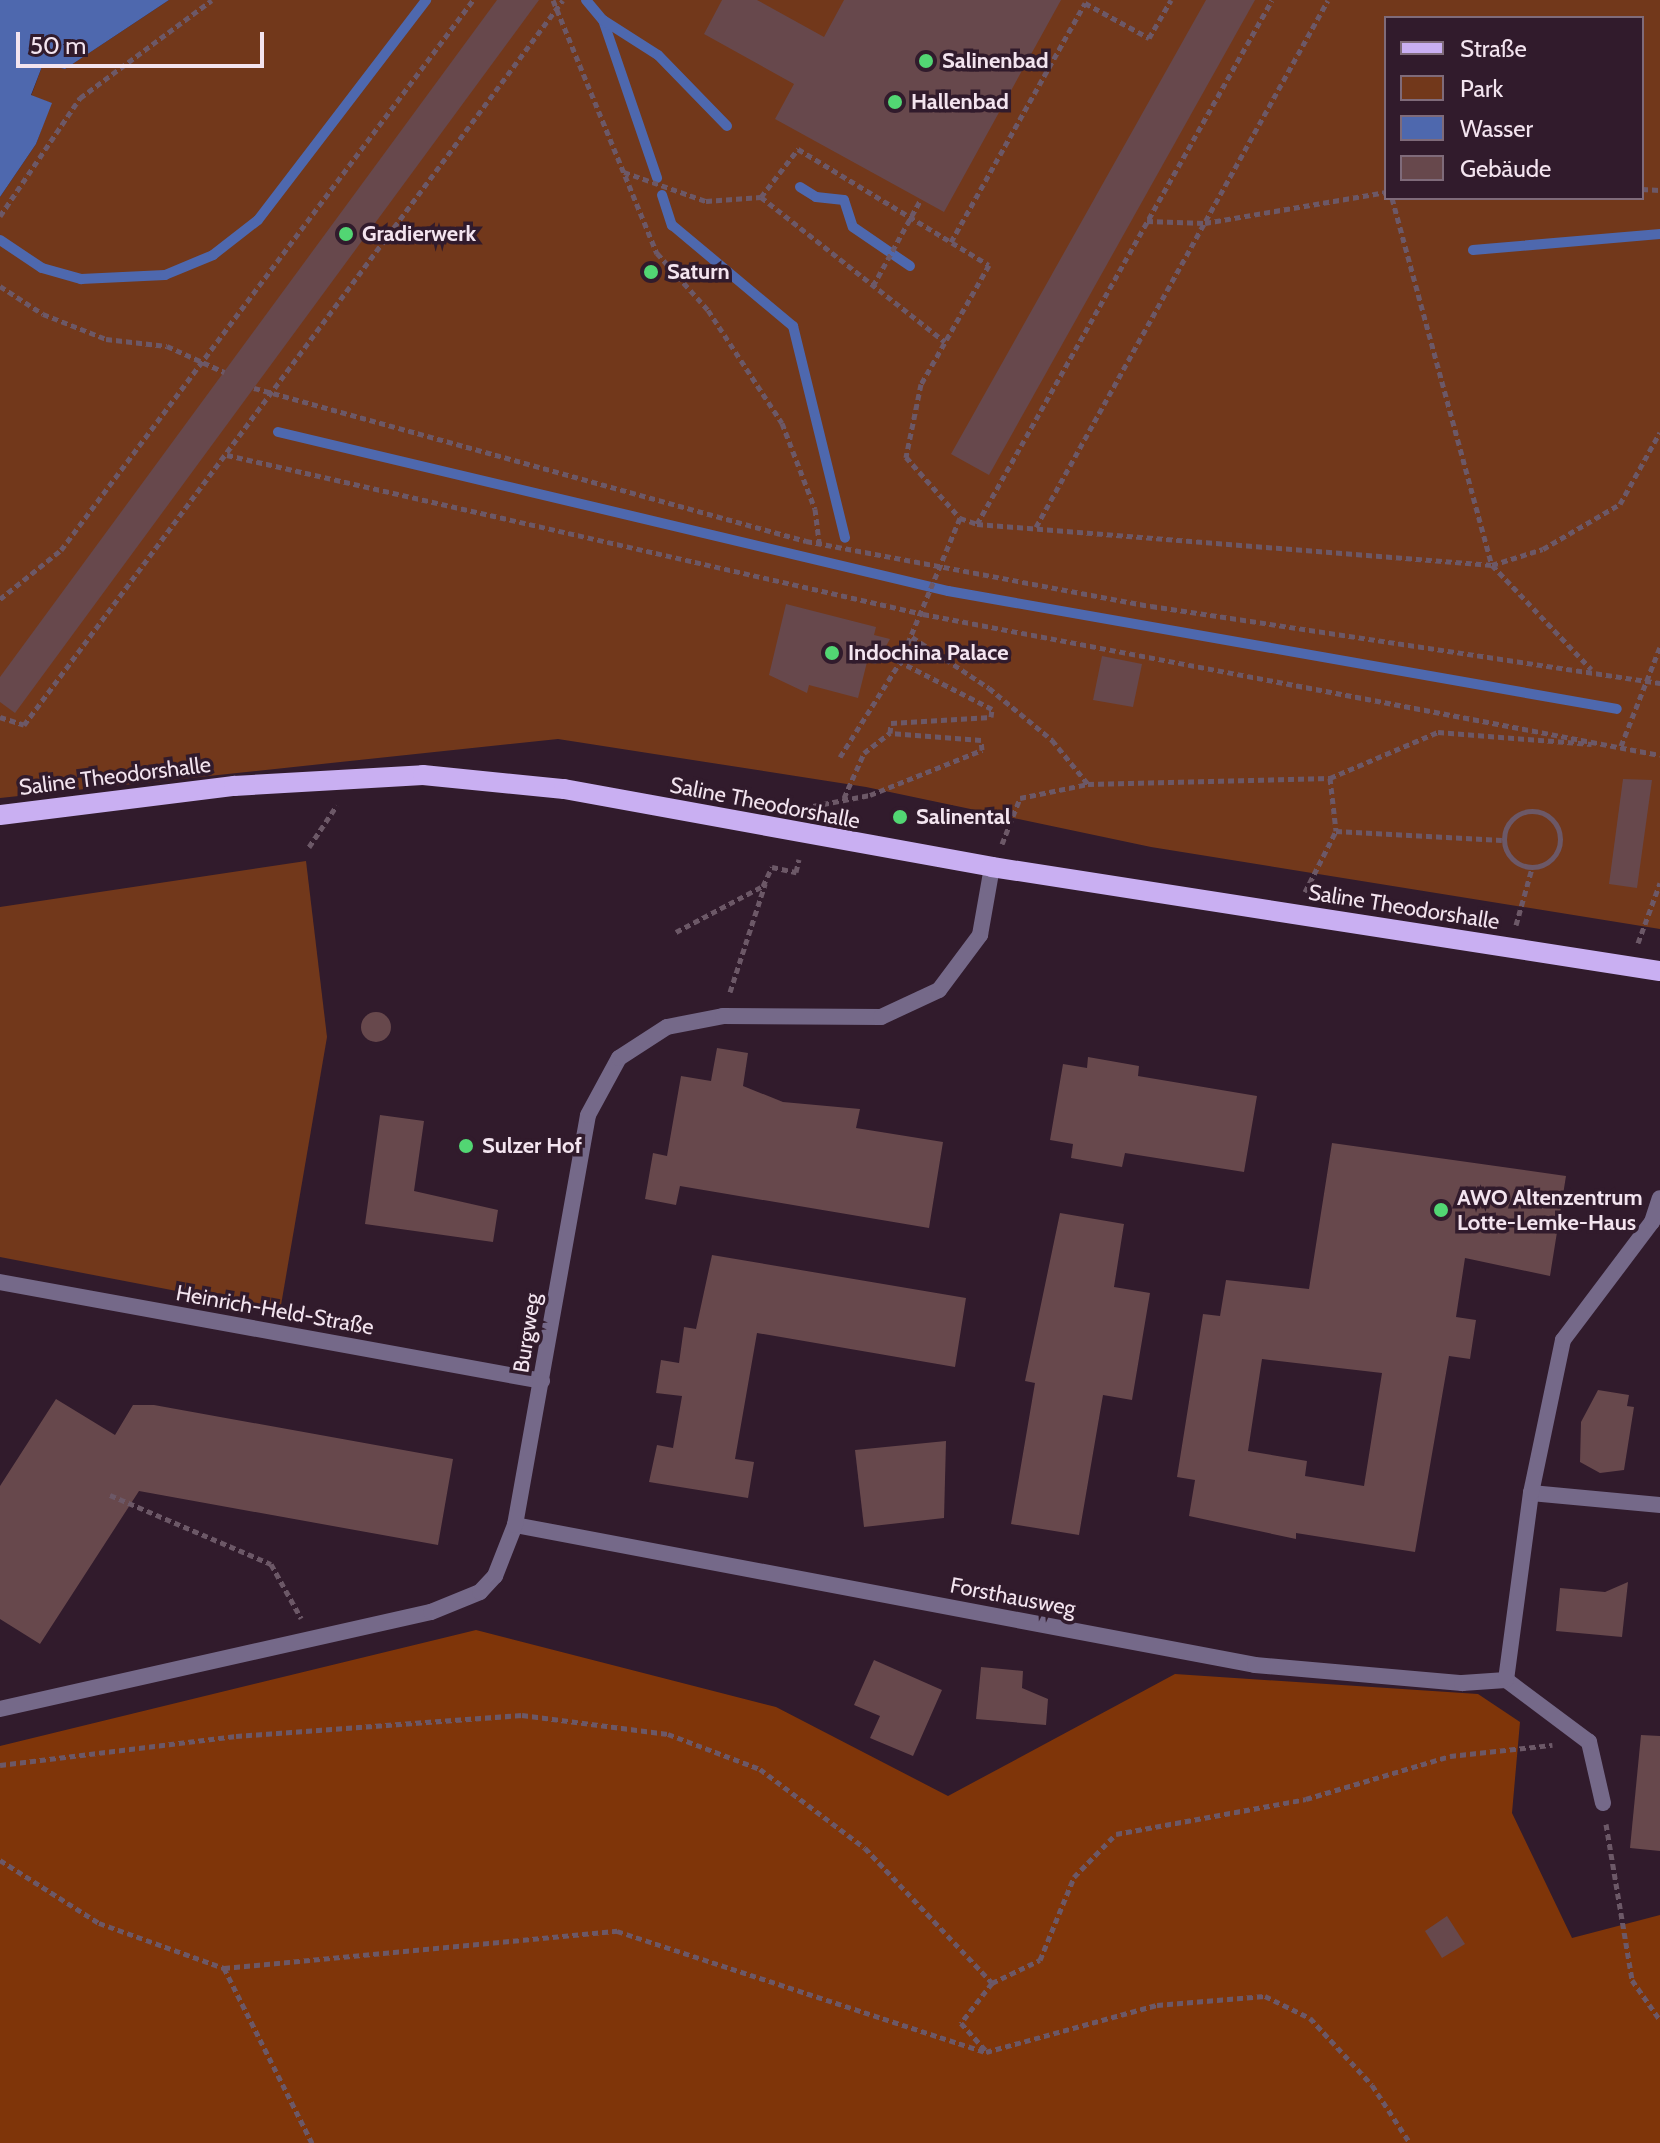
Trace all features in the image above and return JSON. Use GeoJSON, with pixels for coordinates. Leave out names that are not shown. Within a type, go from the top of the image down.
{"type":"FeatureCollection","features":[{"type":"Feature","properties":{"kind":"main road","name":"Saline Theodorshalle"},"geometry":{"type":"LineString","coordinates":[[0,815],[356,776],[423,775],[564,789],[992,867],[1660,971]]}},
{"type":"Feature","properties":{"kind":"street","name":"Burgweg"},"geometry":{"type":"LineString","coordinates":[[0,1709],[310,1642],[464,1602],[495,1576],[515,1525],[588,1115],[619,1058],[667,1027],[723,1016],[881,1017],[939,990],[980,935],[992,867]]}},
{"type":"Feature","properties":{"kind":"street"},"geometry":{"type":"LineString","coordinates":[[1603,1803],[1589,1742],[1506,1680],[1531,1493],[1563,1340],[1656,1222],[1660,1198]]}},
{"type":"Feature","properties":{"kind":"street","name":"Heinrich-Held-Straße"},"geometry":{"type":"LineString","coordinates":[[0,1282],[542,1381]]}},
{"type":"Feature","properties":{"kind":"street"},"geometry":{"type":"LineString","coordinates":[[1531,1493],[1660,1505]]}},
{"type":"Feature","properties":{"kind":"street","name":"Forsthausweg"},"geometry":{"type":"LineString","coordinates":[[515,1525],[1255,1665],[1462,1683],[1506,1680]]}},
{"type":"Feature","properties":{"kind":"path"},"geometry":{"type":"LineString","coordinates":[[0,216],[80,98],[212,0]]}},
{"type":"Feature","properties":{"kind":"path"},"geometry":{"type":"LineString","coordinates":[[0,599],[61,550],[473,0]]}},
{"type":"Feature","properties":{"kind":"path"},"geometry":{"type":"LineString","coordinates":[[553,0],[560,3],[657,253],[708,310],[782,423],[815,509],[819,543]]}},
{"type":"Feature","properties":{"kind":"path"},"geometry":{"type":"LineString","coordinates":[[951,242],[1085,3],[1149,38],[1171,0]]}},
{"type":"Feature","properties":{"kind":"path"},"geometry":{"type":"LineString","coordinates":[[977,524],[1272,0]]}},
{"type":"Feature","properties":{"kind":"path"},"geometry":{"type":"LineString","coordinates":[[1036,527],[1328,0]]}},
{"type":"Feature","properties":{"kind":"path"},"geometry":{"type":"LineString","coordinates":[[0,717],[24,725],[560,3]]}},
{"type":"Feature","properties":{"kind":"path"},"geometry":{"type":"LineString","coordinates":[[761,197],[798,149],[989,265],[921,384],[906,457],[960,518],[977,524],[1492,565],[1543,549],[1620,504],[1660,432]]}},
{"type":"Feature","properties":{"kind":"path"},"geometry":{"type":"LineString","coordinates":[[624,172],[706,201],[761,197],[945,342]]}},
{"type":"Feature","properties":{"kind":"path"},"geometry":{"type":"LineString","coordinates":[[1147,221],[1205,223],[1384,192]]}},
{"type":"Feature","properties":{"kind":"path"},"geometry":{"type":"LineString","coordinates":[[873,286],[921,199]]}},
{"type":"Feature","properties":{"kind":"path"},"geometry":{"type":"LineString","coordinates":[[1393,200],[1492,565],[1592,670]]}},
{"type":"Feature","properties":{"kind":"path"},"geometry":{"type":"LineString","coordinates":[[0,286],[43,314],[106,339],[203,357],[224,372]]}},
{"type":"Feature","properties":{"kind":"path"},"geometry":{"type":"LineString","coordinates":[[254,388],[819,543],[938,567],[1660,683]]}},
{"type":"Feature","properties":{"kind":"path"},"geometry":{"type":"LineString","coordinates":[[227,455],[923,614],[1660,755]]}},
{"type":"Feature","properties":{"kind":"path"},"geometry":{"type":"LineString","coordinates":[[840,757],[900,662],[923,614],[938,567],[960,518]]}},
{"type":"Feature","properties":{"kind":"path"},"geometry":{"type":"LineString","coordinates":[[912,637],[1000,697],[1088,784]]}},
{"type":"Feature","properties":{"kind":"path"},"geometry":{"type":"LineString","coordinates":[[1621,746],[1660,647]]}},
{"type":"Feature","properties":{"kind":"path"},"geometry":{"type":"LineString","coordinates":[[890,733],[891,723],[991,717],[992,709],[900,662]]}},
{"type":"Feature","properties":{"kind":"path"},"geometry":{"type":"LineString","coordinates":[[992,867],[1020,798],[1088,784],[1330,778],[1438,732],[1621,746]]}},
{"type":"Feature","properties":{"kind":"path"},"geometry":{"type":"LineString","coordinates":[[812,806],[843,799],[982,750],[981,740],[890,733],[864,753],[843,799]]}},
{"type":"Feature","properties":{"kind":"path"},"geometry":{"type":"LineString","coordinates":[[309,847],[356,776]]}},
{"type":"Feature","properties":{"kind":"path"},"geometry":{"type":"LineString","coordinates":[[1294,914],[1336,831],[1330,778]]}},
{"type":"Feature","properties":{"kind":"path"},"geometry":{"type":"LineString","coordinates":[[1525,811],[1550,813],[1560,827],[1554,859],[1532,868],[1508,860],[1502,840],[1525,811]]}},
{"type":"Feature","properties":{"kind":"path"},"geometry":{"type":"LineString","coordinates":[[1336,831],[1502,840]]}},
{"type":"Feature","properties":{"kind":"path"},"geometry":{"type":"LineString","coordinates":[[723,1016],[772,867],[796,872],[805,835]]}},
{"type":"Feature","properties":{"kind":"path"},"geometry":{"type":"LineString","coordinates":[[1509,948],[1532,868]]}},
{"type":"Feature","properties":{"kind":"path"},"geometry":{"type":"LineString","coordinates":[[1649,911],[1660,883]]}},
{"type":"Feature","properties":{"kind":"path"},"geometry":{"type":"LineString","coordinates":[[676,932],[765,884]]}},
{"type":"Feature","properties":{"kind":"path"},"geometry":{"type":"LineString","coordinates":[[110,1495],[271,1564],[288,1585],[310,1642]]}},
{"type":"Feature","properties":{"kind":"path"},"geometry":{"type":"LineString","coordinates":[[0,1765],[236,1736],[522,1715],[668,1734],[760,1769],[865,1848],[992,1983]]}},
{"type":"Feature","properties":{"kind":"path"},"geometry":{"type":"LineString","coordinates":[[986,2052],[961,2023],[992,1983],[1040,1960],[1074,1877],[1116,1834],[1306,1799],[1450,1756],[1589,1742]]}},
{"type":"Feature","properties":{"kind":"path"},"geometry":{"type":"LineString","coordinates":[[1603,1803],[1632,1980],[1660,2020]]}},
{"type":"Feature","properties":{"kind":"path"},"geometry":{"type":"LineString","coordinates":[[0,1860],[99,1923],[224,1968],[617,1931],[986,2052],[1157,2005],[1265,1996],[1310,2018],[1372,2085],[1410,2143]]}},
{"type":"Feature","properties":{"kind":"path"},"geometry":{"type":"LineString","coordinates":[[224,1968],[312,2143]]}},
{"type":"Feature","properties":{"kind":"green space"},"geometry":{"type":"Polygon","coordinates":[[[169,0],[1660,0],[1660,929],[1151,847],[866,787],[558,739],[0,798],[0,197],[36,144],[51,103],[31,96],[43,64],[65,69],[169,0]]]}},
{"type":"Feature","properties":{"kind":"green space"},"geometry":{"type":"Polygon","coordinates":[[[306,861],[327,1037],[280,1311],[0,1257],[0,907],[306,861]]]}},
{"type":"Feature","properties":{"kind":"shaded area"},"geometry":{"type":"Polygon","coordinates":[[[476,1630],[776,1707],[948,1796],[1175,1674],[1478,1694],[1520,1722],[1512,1813],[1572,1938],[1660,1915],[1660,2143],[0,2143],[0,1746],[476,1630]]]}},
{"type":"Feature","properties":{"kind":"water"},"geometry":{"type":"Polygon","coordinates":[[[0,0],[169,0],[65,69],[43,64],[31,95],[52,103],[36,144],[0,197],[0,0]]]}},
{"type":"Feature","properties":{"kind":"building","name":"Gradierwerk"},"geometry":{"type":"Polygon","coordinates":[[[497,0],[539,0],[15,713],[0,702],[0,677],[497,0]]]}},
{"type":"Feature","properties":{"kind":"building","name":"Hallenbad"},"geometry":{"type":"Polygon","coordinates":[[[722,0],[757,0],[824,37],[844,0],[1061,0],[944,212],[775,119],[794,84],[704,34],[722,0]]]}},
{"type":"Feature","properties":{"kind":"building"},"geometry":{"type":"Polygon","coordinates":[[[1206,0],[1255,0],[989,475],[951,454],[1206,0]]]}},
{"type":"Feature","properties":{"kind":"building","name":"Indochina Palace"},"geometry":{"type":"Polygon","coordinates":[[[786,604],[876,627],[874,635],[890,639],[876,664],[867,662],[858,698],[809,685],[807,693],[769,675],[786,604]]]}},
{"type":"Feature","properties":{"kind":"building"},"geometry":{"type":"Polygon","coordinates":[[[1102,656],[1142,664],[1133,707],[1093,700],[1102,656]]]}},
{"type":"Feature","properties":{"kind":"building"},"geometry":{"type":"Polygon","coordinates":[[[1623,779],[1652,780],[1637,888],[1609,884],[1623,779]]]}},
{"type":"Feature","properties":{"kind":"building"},"geometry":{"type":"Polygon","coordinates":[[[376,1012],[387,1016],[391,1027],[387,1038],[376,1042],[365,1038],[361,1027],[365,1016],[376,1012]]]}},
{"type":"Feature","properties":{"kind":"building"},"geometry":{"type":"Polygon","coordinates":[[[717,1048],[748,1053],[743,1086],[783,1102],[860,1109],[856,1128],[943,1142],[929,1228],[680,1186],[676,1205],[645,1199],[653,1153],[667,1156],[681,1076],[711,1081],[717,1048]]]}},
{"type":"Feature","properties":{"kind":"building"},"geometry":{"type":"Polygon","coordinates":[[[1088,1057],[1139,1066],[1138,1076],[1257,1096],[1244,1172],[1125,1153],[1122,1167],[1071,1158],[1073,1144],[1050,1140],[1063,1064],[1087,1068],[1088,1057]]]}},
{"type":"Feature","properties":{"kind":"building"},"geometry":{"type":"Polygon","coordinates":[[[380,1115],[424,1121],[414,1191],[498,1210],[493,1242],[365,1224],[380,1115]]]}},
{"type":"Feature","properties":{"kind":"building"},"geometry":{"type":"Polygon","coordinates":[[[1332,1143],[1566,1176],[1550,1276],[1465,1258],[1456,1317],[1476,1320],[1470,1359],[1449,1356],[1415,1552],[1296,1533],[1296,1539],[1189,1516],[1195,1480],[1177,1477],[1203,1314],[1220,1316],[1226,1280],[1309,1289],[1332,1143]],[[1262,1359],[1248,1451],[1307,1461],[1305,1476],[1364,1486],[1382,1373],[1262,1359]]]}},
{"type":"Feature","properties":{"kind":"building"},"geometry":{"type":"Polygon","coordinates":[[[1060,1213],[1124,1224],[1114,1287],[1150,1293],[1132,1400],[1103,1395],[1079,1535],[1011,1524],[1035,1383],[1025,1381],[1060,1213]]]}},
{"type":"Feature","properties":{"kind":"building"},"geometry":{"type":"Polygon","coordinates":[[[712,1255],[966,1298],[955,1367],[757,1333],[735,1459],[754,1462],[748,1498],[649,1482],[657,1445],[673,1448],[682,1396],[656,1393],[661,1360],[679,1363],[684,1327],[696,1329],[712,1255]]]}},
{"type":"Feature","properties":{"kind":"building"},"geometry":{"type":"Polygon","coordinates":[[[1598,1390],[1629,1395],[1627,1406],[1634,1407],[1624,1470],[1600,1473],[1580,1462],[1581,1422],[1598,1390]]]}},
{"type":"Feature","properties":{"kind":"building"},"geometry":{"type":"Polygon","coordinates":[[[56,1399],[115,1435],[133,1405],[154,1405],[453,1459],[438,1545],[139,1491],[40,1644],[0,1619],[0,1486],[56,1399]]]}},
{"type":"Feature","properties":{"kind":"building"},"geometry":{"type":"Polygon","coordinates":[[[946,1441],[944,1518],[864,1527],[855,1450],[946,1441]]]}},
{"type":"Feature","properties":{"kind":"building"},"geometry":{"type":"Polygon","coordinates":[[[1628,1582],[1622,1637],[1556,1631],[1560,1588],[1605,1592],[1628,1582]]]}},
{"type":"Feature","properties":{"kind":"building"},"geometry":{"type":"Polygon","coordinates":[[[874,1660],[942,1690],[913,1756],[870,1738],[880,1716],[854,1705],[874,1660]]]}},
{"type":"Feature","properties":{"kind":"building"},"geometry":{"type":"Polygon","coordinates":[[[981,1667],[1023,1671],[1022,1688],[1048,1699],[1046,1725],[976,1719],[981,1667]]]}},
{"type":"Feature","properties":{"kind":"building"},"geometry":{"type":"Polygon","coordinates":[[[1641,1735],[1660,1736],[1660,1851],[1630,1848],[1641,1735]]]}},
{"type":"Feature","properties":{"kind":"building"},"geometry":{"type":"Polygon","coordinates":[[[1447,1916],[1465,1944],[1442,1958],[1425,1931],[1447,1916]]]}},
{"type":"Feature","properties":{"kind":"waterway"},"geometry":{"type":"LineString","coordinates":[[0,240],[42,268],[81,279],[165,275],[213,255],[258,220],[426,0]]}},
{"type":"Feature","properties":{"kind":"waterway"},"geometry":{"type":"LineString","coordinates":[[586,0],[603,20],[657,178]]}},
{"type":"Feature","properties":{"kind":"waterway"},"geometry":{"type":"LineString","coordinates":[[603,20],[658,55],[727,126]]}},
{"type":"Feature","properties":{"kind":"waterway"},"geometry":{"type":"LineString","coordinates":[[800,187],[816,197],[844,200],[853,227],[910,266]]}},
{"type":"Feature","properties":{"kind":"waterway"},"geometry":{"type":"LineString","coordinates":[[662,195],[672,225],[793,326],[845,538]]}},
{"type":"Feature","properties":{"kind":"waterway"},"geometry":{"type":"LineString","coordinates":[[1473,250],[1660,234]]}},
{"type":"Feature","properties":{"kind":"waterway"},"geometry":{"type":"LineString","coordinates":[[278,432],[948,591],[1617,709]]}},
{"type":"Feature","properties":{"kind":"place","name":"Salinenbad"},"geometry":{"type":"Point","coordinates":[926,61]}},
{"type":"Feature","properties":{"kind":"place","name":"Hallenbad"},"geometry":{"type":"Point","coordinates":[895,102]}},
{"type":"Feature","properties":{"kind":"place","name":"Gradierwerk"},"geometry":{"type":"Point","coordinates":[346,234]}},
{"type":"Feature","properties":{"kind":"place","name":"Saturn"},"geometry":{"type":"Point","coordinates":[651,272]}},
{"type":"Feature","properties":{"kind":"place","name":"Indochina Palace"},"geometry":{"type":"Point","coordinates":[832,653]}},
{"type":"Feature","properties":{"kind":"place","name":"Salinental"},"geometry":{"type":"Point","coordinates":[900,817]}},
{"type":"Feature","properties":{"kind":"place","name":"Sulzer Hof"},"geometry":{"type":"Point","coordinates":[466,1146]}},
{"type":"Feature","properties":{"kind":"place","name":"AWO Altenzentrum Lotte-Lemke-Haus"},"geometry":{"type":"Point","coordinates":[1441,1210]}}]}
